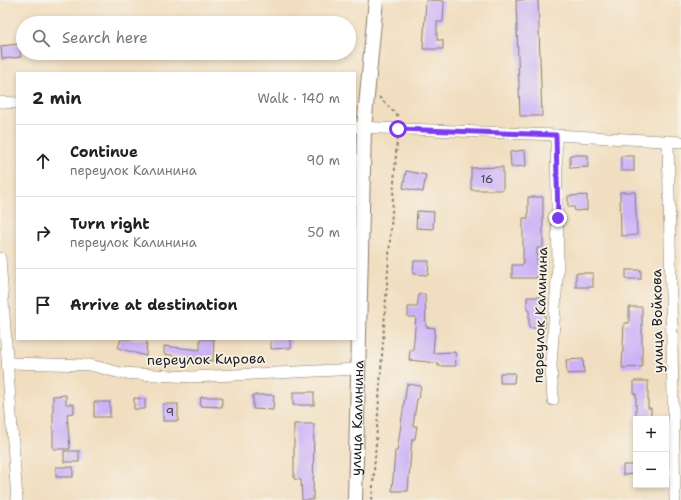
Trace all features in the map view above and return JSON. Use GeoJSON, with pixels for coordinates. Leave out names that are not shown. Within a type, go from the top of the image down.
{"type":"FeatureCollection","features":[{"type":"Feature","properties":{"kind":"street","name":"улица Калинина"},"geometry":{"type":"LineString","coordinates":[[354,500],[358,369],[360,127],[376,0]]}},
{"type":"Feature","properties":{"kind":"street"},"geometry":{"type":"LineString","coordinates":[[0,102],[16,103]]}},
{"type":"Feature","properties":{"kind":"street"},"geometry":{"type":"LineString","coordinates":[[360,127],[681,142]]}},
{"type":"Feature","properties":{"kind":"street","name":"переулок Калинина"},"geometry":{"type":"LineString","coordinates":[[553,400],[552,364],[558,266],[556,135]]}},
{"type":"Feature","properties":{"kind":"street","name":"улица Войкова"},"geometry":{"type":"LineString","coordinates":[[668,141],[675,500]]}},
{"type":"Feature","properties":{"kind":"street"},"geometry":{"type":"LineString","coordinates":[[0,258],[8,363],[5,383],[17,500]]}},
{"type":"Feature","properties":{"kind":"street","name":"переулок Кирова"},"geometry":{"type":"LineString","coordinates":[[8,363],[90,365],[121,373],[191,377],[358,369]]}},
{"type":"Feature","properties":{"kind":"path","name":"улица Калинина"},"geometry":{"type":"LineString","coordinates":[[372,500],[390,220],[399,117]]}},
{"type":"Feature","properties":{"kind":"building"},"geometry":{"type":"Polygon","coordinates":[[[426,0],[444,1],[443,22],[437,22],[437,40],[443,40],[443,49],[423,49],[426,0]]]}},
{"type":"Feature","properties":{"kind":"building"},"geometry":{"type":"Polygon","coordinates":[[[516,0],[538,0],[542,116],[520,116],[516,0]]]}},
{"type":"Feature","properties":{"kind":"building"},"geometry":{"type":"Polygon","coordinates":[[[16,44],[16,58],[2,59],[1,46],[16,44]]]}},
{"type":"Feature","properties":{"kind":"building"},"geometry":{"type":"Polygon","coordinates":[[[525,150],[526,166],[511,167],[510,152],[525,150]]]}},
{"type":"Feature","properties":{"kind":"building"},"geometry":{"type":"Polygon","coordinates":[[[570,155],[588,155],[588,167],[570,168],[570,155]]]}},
{"type":"Feature","properties":{"kind":"building"},"geometry":{"type":"Polygon","coordinates":[[[621,156],[634,156],[634,171],[621,171],[621,156]]]}},
{"type":"Feature","properties":{"kind":"building"},"geometry":{"type":"Polygon","coordinates":[[[503,167],[503,190],[471,190],[471,168],[503,167]]]}},
{"type":"Feature","properties":{"kind":"building"},"geometry":{"type":"Polygon","coordinates":[[[406,171],[426,175],[423,192],[403,188],[406,171]]]}},
{"type":"Feature","properties":{"kind":"building"},"geometry":{"type":"Polygon","coordinates":[[[620,192],[635,192],[637,235],[621,236],[620,192]]]}},
{"type":"Feature","properties":{"kind":"building"},"geometry":{"type":"Polygon","coordinates":[[[587,195],[587,210],[575,211],[574,207],[568,207],[568,196],[587,195]]]}},
{"type":"Feature","properties":{"kind":"building"},"geometry":{"type":"Polygon","coordinates":[[[528,197],[543,197],[543,248],[537,248],[537,278],[512,278],[512,265],[523,265],[523,218],[528,218],[528,197]]]}},
{"type":"Feature","properties":{"kind":"building"},"geometry":{"type":"Polygon","coordinates":[[[417,211],[434,212],[433,229],[416,228],[417,211]]]}},
{"type":"Feature","properties":{"kind":"building"},"geometry":{"type":"Polygon","coordinates":[[[414,261],[429,261],[428,275],[413,274],[414,261]]]}},
{"type":"Feature","properties":{"kind":"building"},"geometry":{"type":"Polygon","coordinates":[[[626,270],[641,270],[641,279],[626,279],[626,270]]]}},
{"type":"Feature","properties":{"kind":"building"},"geometry":{"type":"Polygon","coordinates":[[[576,273],[593,273],[593,287],[576,287],[576,273]]]}},
{"type":"Feature","properties":{"kind":"building"},"geometry":{"type":"Polygon","coordinates":[[[419,294],[425,294],[426,327],[435,328],[433,353],[455,352],[456,366],[438,366],[438,363],[409,360],[410,350],[413,350],[416,317],[408,317],[408,307],[417,307],[419,294]]]}},
{"type":"Feature","properties":{"kind":"building"},"geometry":{"type":"Polygon","coordinates":[[[527,297],[545,297],[545,328],[529,328],[527,297]]]}},
{"type":"Feature","properties":{"kind":"building"},"geometry":{"type":"Polygon","coordinates":[[[629,307],[642,307],[642,367],[622,368],[624,323],[629,323],[629,307]]]}},
{"type":"Feature","properties":{"kind":"building"},"geometry":{"type":"Polygon","coordinates":[[[121,340],[147,340],[146,356],[118,348],[121,340]]]}},
{"type":"Feature","properties":{"kind":"building"},"geometry":{"type":"Polygon","coordinates":[[[200,340],[214,340],[213,361],[164,354],[164,346],[200,350],[200,340]]]}},
{"type":"Feature","properties":{"kind":"building"},"geometry":{"type":"Polygon","coordinates":[[[271,340],[291,340],[291,348],[271,349],[271,340]]]}},
{"type":"Feature","properties":{"kind":"building"},"geometry":{"type":"Polygon","coordinates":[[[583,359],[584,373],[567,374],[566,360],[583,359]]]}},
{"type":"Feature","properties":{"kind":"building"},"geometry":{"type":"Polygon","coordinates":[[[500,373],[515,373],[514,383],[500,383],[500,373]]]}},
{"type":"Feature","properties":{"kind":"building"},"geometry":{"type":"Polygon","coordinates":[[[634,381],[648,381],[648,408],[651,408],[651,416],[636,416],[636,394],[634,394],[634,381]]]}},
{"type":"Feature","properties":{"kind":"building"},"geometry":{"type":"Polygon","coordinates":[[[407,384],[421,386],[417,399],[413,426],[417,426],[415,439],[412,439],[408,491],[392,491],[395,451],[397,451],[407,384]]]}},
{"type":"Feature","properties":{"kind":"building"},"geometry":{"type":"Polygon","coordinates":[[[293,392],[314,392],[314,405],[293,405],[293,392]]]}},
{"type":"Feature","properties":{"kind":"building"},"geometry":{"type":"Polygon","coordinates":[[[66,395],[66,404],[74,404],[74,413],[67,414],[70,449],[53,449],[53,396],[66,395]]]}},
{"type":"Feature","properties":{"kind":"building"},"geometry":{"type":"Polygon","coordinates":[[[253,395],[274,395],[273,410],[253,409],[253,395]]]}},
{"type":"Feature","properties":{"kind":"building"},"geometry":{"type":"Polygon","coordinates":[[[201,397],[222,397],[222,407],[200,406],[201,397]]]}},
{"type":"Feature","properties":{"kind":"building"},"geometry":{"type":"Polygon","coordinates":[[[134,398],[145,399],[145,409],[134,409],[134,398]]]}},
{"type":"Feature","properties":{"kind":"building"},"geometry":{"type":"Polygon","coordinates":[[[94,402],[110,402],[110,417],[94,417],[94,402]]]}},
{"type":"Feature","properties":{"kind":"building"},"geometry":{"type":"Polygon","coordinates":[[[163,404],[178,404],[178,421],[163,421],[163,404]]]}},
{"type":"Feature","properties":{"kind":"building"},"geometry":{"type":"Polygon","coordinates":[[[294,424],[314,424],[313,500],[302,500],[301,480],[294,479],[294,424]]]}},
{"type":"Feature","properties":{"kind":"building"},"geometry":{"type":"Polygon","coordinates":[[[64,451],[79,451],[79,462],[64,462],[64,451]]]}},
{"type":"Feature","properties":{"kind":"building"},"geometry":{"type":"Polygon","coordinates":[[[623,465],[633,465],[633,474],[623,475],[623,465]]]}},
{"type":"Feature","properties":{"kind":"building"},"geometry":{"type":"Polygon","coordinates":[[[56,467],[73,467],[73,477],[56,477],[56,467]]]}},
{"type":"Feature","properties":{"kind":"route"},"geometry":{"type":"LineString","coordinates":[[398,129],[556,135],[558,218]]}}]}
